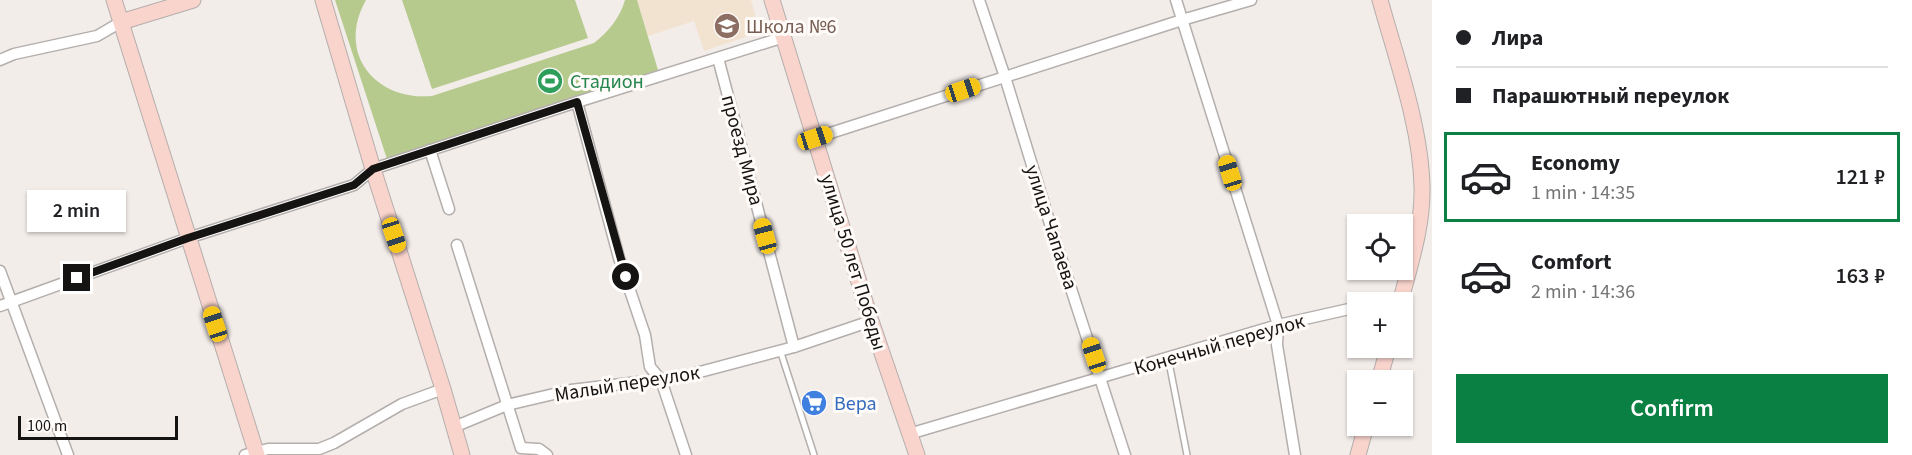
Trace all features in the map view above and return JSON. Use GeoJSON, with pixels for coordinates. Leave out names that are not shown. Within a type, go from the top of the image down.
{"type":"FeatureCollection","features":[{"type":"Feature","properties":{"kind":"street"},"geometry":{"type":"LineString","coordinates":[[114,0],[253,454],[268,449],[319,449],[334,443],[402,404],[443,389]]}},
{"type":"Feature","properties":{"kind":"street"},"geometry":{"type":"LineString","coordinates":[[0,60],[14,54],[97,36],[121,22],[193,0]]}},
{"type":"Feature","properties":{"kind":"street"},"geometry":{"type":"LineString","coordinates":[[323,0],[462,455]]}},
{"type":"Feature","properties":{"kind":"street","name":"улица 50 лет Победы"},"geometry":{"type":"LineString","coordinates":[[772,0],[871,321],[917,455]]}},
{"type":"Feature","properties":{"kind":"street","name":"улица Чапаева"},"geometry":{"type":"LineString","coordinates":[[979,0],[1125,455]]}},
{"type":"Feature","properties":{"kind":"street"},"geometry":{"type":"LineString","coordinates":[[1176,0],[1278,325],[1277,345],[1295,455]]}},
{"type":"Feature","properties":{"kind":"street"},"geometry":{"type":"LineString","coordinates":[[815,138],[1251,0]]}},
{"type":"Feature","properties":{"kind":"street"},"geometry":{"type":"LineString","coordinates":[[1380,0],[1419,148],[1422,188],[1419,224],[1403,292]]}},
{"type":"Feature","properties":{"kind":"street"},"geometry":{"type":"LineString","coordinates":[[0,306],[188,238],[354,185],[373,169],[784,37]]}},
{"type":"Feature","properties":{"kind":"street","name":"проезд Мира"},"geometry":{"type":"LineString","coordinates":[[718,58],[794,347]]}},
{"type":"Feature","properties":{"kind":"street"},"geometry":{"type":"LineString","coordinates":[[577,102],[619,258],[645,335],[650,367],[661,380],[686,455]]}},
{"type":"Feature","properties":{"kind":"street"},"geometry":{"type":"LineString","coordinates":[[430,150],[449,209]]}},
{"type":"Feature","properties":{"kind":"street"},"geometry":{"type":"LineString","coordinates":[[1419,224],[1432,210]]}},
{"type":"Feature","properties":{"kind":"street"},"geometry":{"type":"LineString","coordinates":[[457,245],[521,448],[539,449],[547,455]]}},
{"type":"Feature","properties":{"kind":"street"},"geometry":{"type":"LineString","coordinates":[[0,271],[68,455]]}},
{"type":"Feature","properties":{"kind":"street","name":"Конечный переулок"},"geometry":{"type":"LineString","coordinates":[[909,434],[1278,325],[1347,310]]}},
{"type":"Feature","properties":{"kind":"street","name":"Малый переулок"},"geometry":{"type":"LineString","coordinates":[[454,427],[507,405],[571,390],[681,377],[794,347],[871,321]]}},
{"type":"Feature","properties":{"kind":"street"},"geometry":{"type":"LineString","coordinates":[[1358,455],[1363,436]]}},
{"type":"Feature","properties":{"kind":"lane"},"geometry":{"type":"LineString","coordinates":[[780,350],[814,455]]}},
{"type":"Feature","properties":{"kind":"lane"},"geometry":{"type":"LineString","coordinates":[[1168,357],[1187,455]]}},
{"type":"Feature","properties":{"kind":"shaded area","name":"Школа №6"},"geometry":{"type":"Polygon","coordinates":[[[637,0],[751,0],[760,32],[704,51],[694,21],[648,36],[637,0]]]}},
{"type":"Feature","properties":{"kind":"green space","name":"Стадион"},"geometry":{"type":"Polygon","coordinates":[[[335,0],[366,0],[358,20],[356,38],[359,55],[366,70],[378,82],[393,91],[432,96],[594,43],[613,24],[625,0],[637,0],[658,70],[387,159],[335,0]]]}},
{"type":"Feature","properties":{"kind":"green space"},"geometry":{"type":"Polygon","coordinates":[[[402,0],[575,0],[588,38],[432,89],[402,0]]]}},
{"type":"Feature","properties":{"kind":"place","name":"Школа №6"},"geometry":{"type":"Point","coordinates":[727,26]}},
{"type":"Feature","properties":{"kind":"place","name":"Стадион"},"geometry":{"type":"Point","coordinates":[550,81]}},
{"type":"Feature","properties":{"kind":"place","name":"Вера"},"geometry":{"type":"Point","coordinates":[814,403]}},
{"type":"Feature","properties":{"kind":"route"},"geometry":{"type":"LineString","coordinates":[[77,278],[188,238],[354,185],[373,169],[577,102],[626,277]]}}]}
